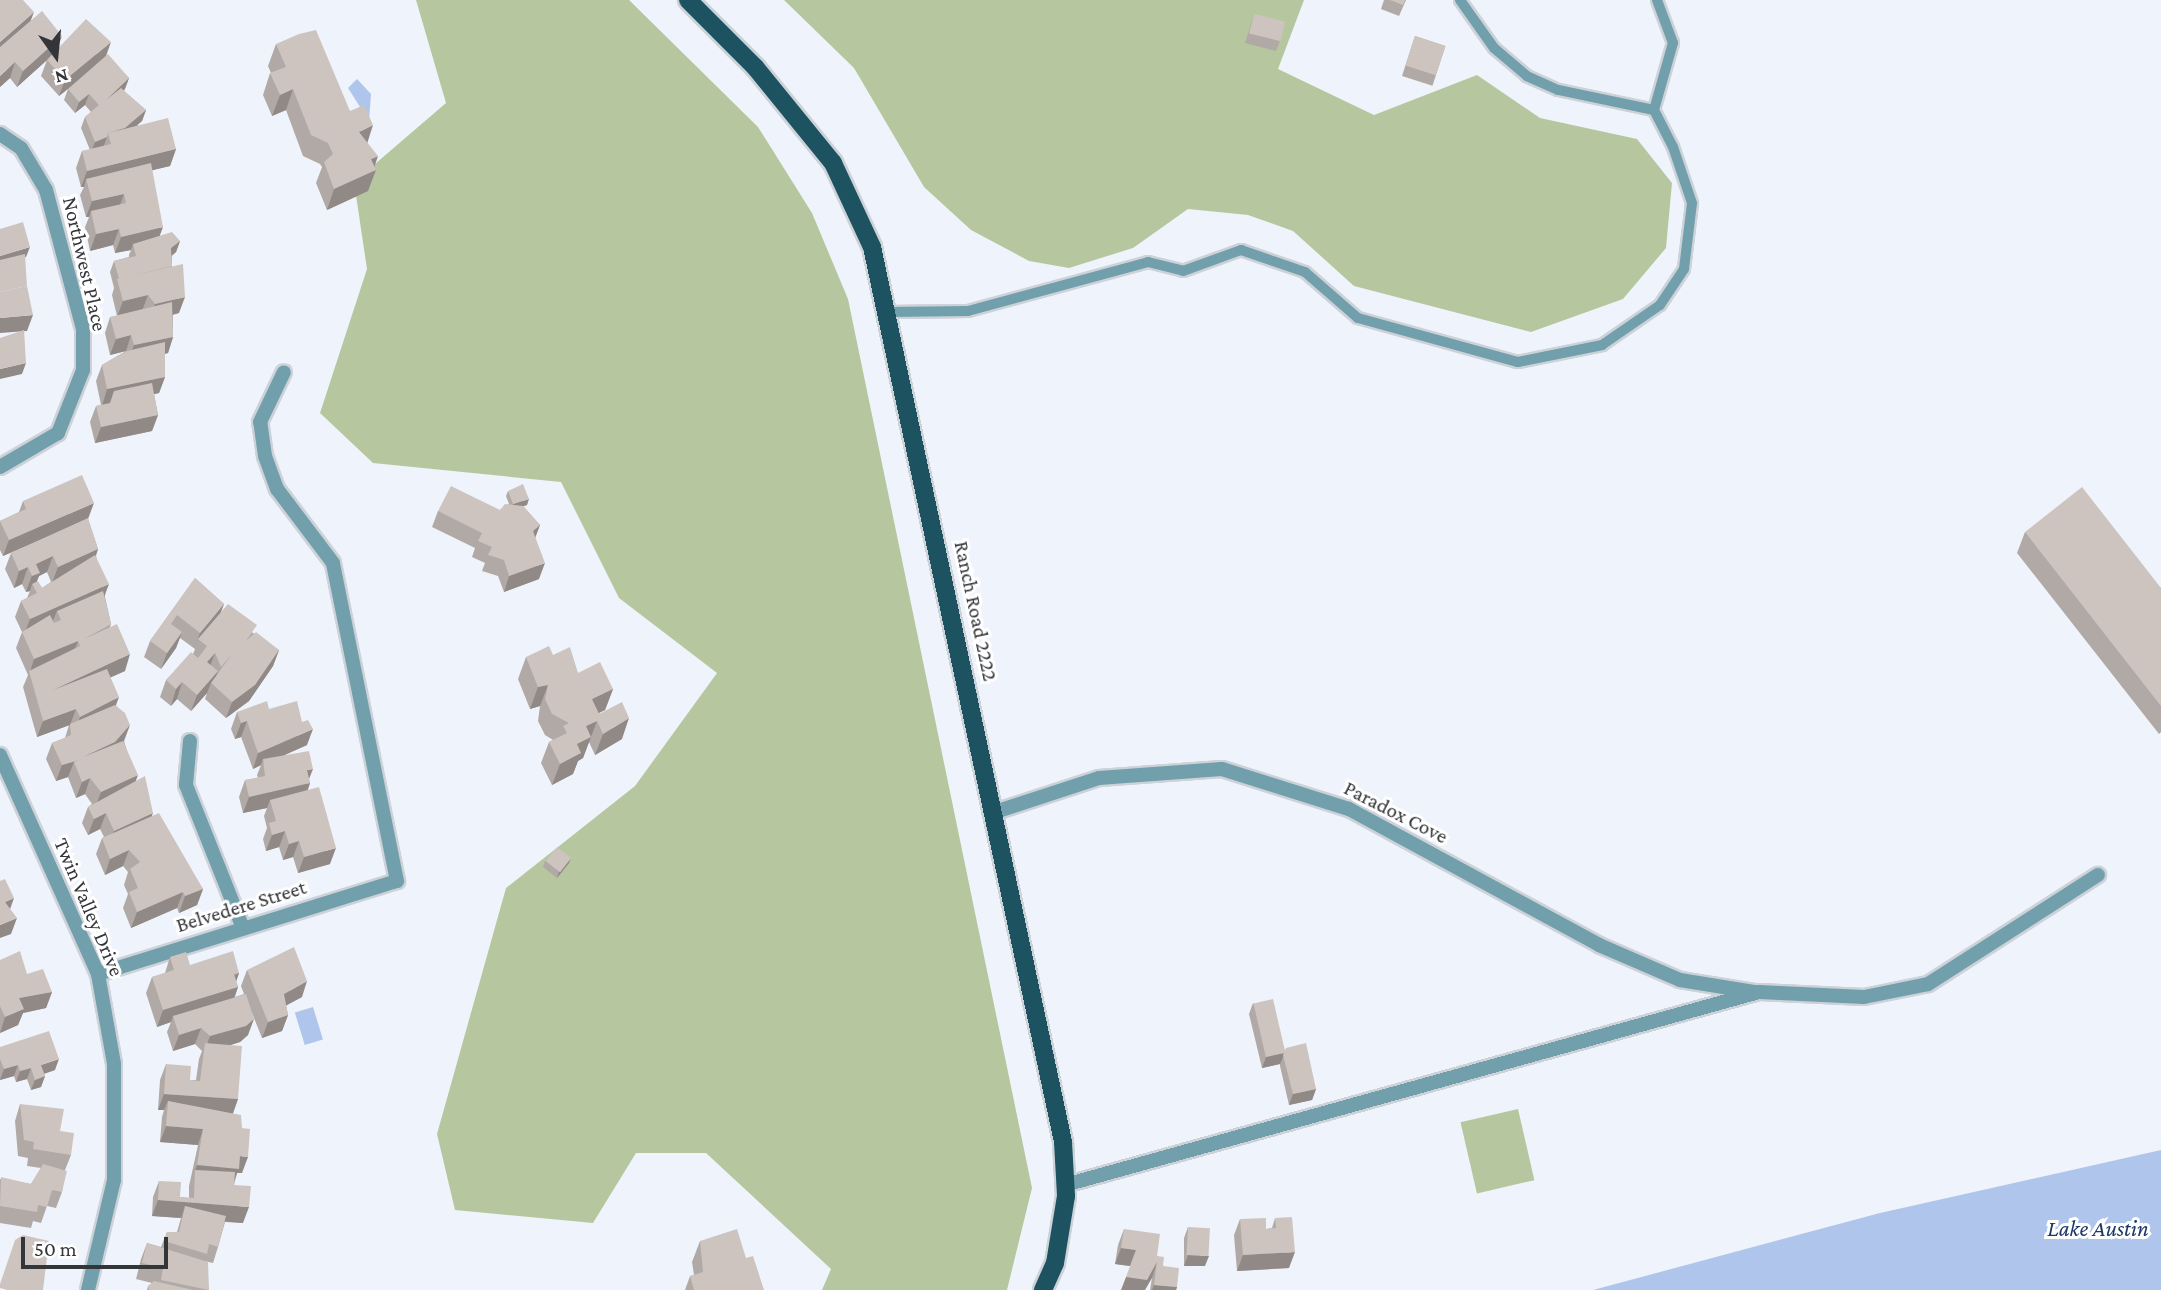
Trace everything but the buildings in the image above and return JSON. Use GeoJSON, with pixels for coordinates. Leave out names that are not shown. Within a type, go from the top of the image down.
{"type":"FeatureCollection","features":[{"type":"Feature","properties":{"kind":"main road","name":"Ranch Road 2222"},"geometry":{"type":"LineString","coordinates":[[688,0],[755,67],[833,163],[872,247],[889,312],[1063,1142],[1065,1185],[1055,1263],[1043,1290]]}},
{"type":"Feature","properties":{"kind":"street","name":"Northwest Place"},"geometry":{"type":"LineString","coordinates":[[0,134],[21,149],[46,190],[83,329],[83,370],[58,433],[0,467]]}},
{"type":"Feature","properties":{"kind":"street","name":"Belvedere Street"},"geometry":{"type":"LineString","coordinates":[[98,974],[242,926],[397,881],[333,564],[278,489],[265,456],[260,422],[284,372]]}},
{"type":"Feature","properties":{"kind":"street"},"geometry":{"type":"LineString","coordinates":[[190,741],[186,785],[242,926]]}},
{"type":"Feature","properties":{"kind":"street","name":"Twin Valley Drive"},"geometry":{"type":"LineString","coordinates":[[0,755],[98,974],[118,1124],[114,1180],[88,1290]]}},
{"type":"Feature","properties":{"kind":"street","name":"Paradox Cove"},"geometry":{"type":"LineString","coordinates":[[995,813],[1099,778],[1222,769],[1349,809],[1599,945],[1680,980],[1759,992]]}},
{"type":"Feature","properties":{"kind":"street"},"geometry":{"type":"LineString","coordinates":[[1065,1185],[1759,992],[1864,997],[1928,984],[2098,875]]}},
{"type":"Feature","properties":{"kind":"lane"},"geometry":{"type":"LineString","coordinates":[[1460,0],[1494,48],[1527,76],[1558,90],[1654,110]]}},
{"type":"Feature","properties":{"kind":"lane"},"geometry":{"type":"LineString","coordinates":[[889,312],[968,311],[1148,262],[1183,271],[1241,250],[1305,272],[1358,318],[1518,362],[1557,357],[1602,345],[1636,326],[1660,305],[1684,269],[1692,203],[1654,110],[1673,51],[1671,26],[1657,0]]}},
{"type":"Feature","properties":{"kind":"green space"},"geometry":{"type":"Polygon","coordinates":[[[416,0],[629,0],[758,127],[812,213],[848,299],[1032,1188],[1007,1290],[822,1290],[831,1269],[706,1153],[636,1153],[593,1223],[455,1210],[437,1134],[506,888],[635,786],[717,673],[619,598],[561,482],[373,463],[320,413],[367,269],[354,182],[446,103],[416,0]]]}},
{"type":"Feature","properties":{"kind":"green space"},"geometry":{"type":"Polygon","coordinates":[[[784,0],[1304,0],[1278,69],[1374,115],[1477,75],[1540,118],[1637,139],[1672,183],[1666,248],[1623,299],[1531,332],[1354,286],[1293,231],[1248,215],[1188,209],[1133,248],[1069,268],[1029,261],[971,230],[924,187],[854,68],[784,0]]]}},
{"type":"Feature","properties":{"kind":"green space"},"geometry":{"type":"Polygon","coordinates":[[[1518,1109],[1534,1180],[1477,1193],[1461,1122],[1518,1109]]]}},
{"type":"Feature","properties":{"kind":"water"},"geometry":{"type":"Polygon","coordinates":[[[357,79],[371,94],[369,121],[348,88],[357,79]]]}},
{"type":"Feature","properties":{"kind":"water"},"geometry":{"type":"Polygon","coordinates":[[[313,1007],[323,1040],[305,1045],[295,1013],[313,1007]]]}},
{"type":"Feature","properties":{"kind":"water","name":"Lake Austin"},"geometry":{"type":"Polygon","coordinates":[[[2161,1150],[2161,1290],[1593,1290],[1880,1213],[2161,1150]]]}}]}
